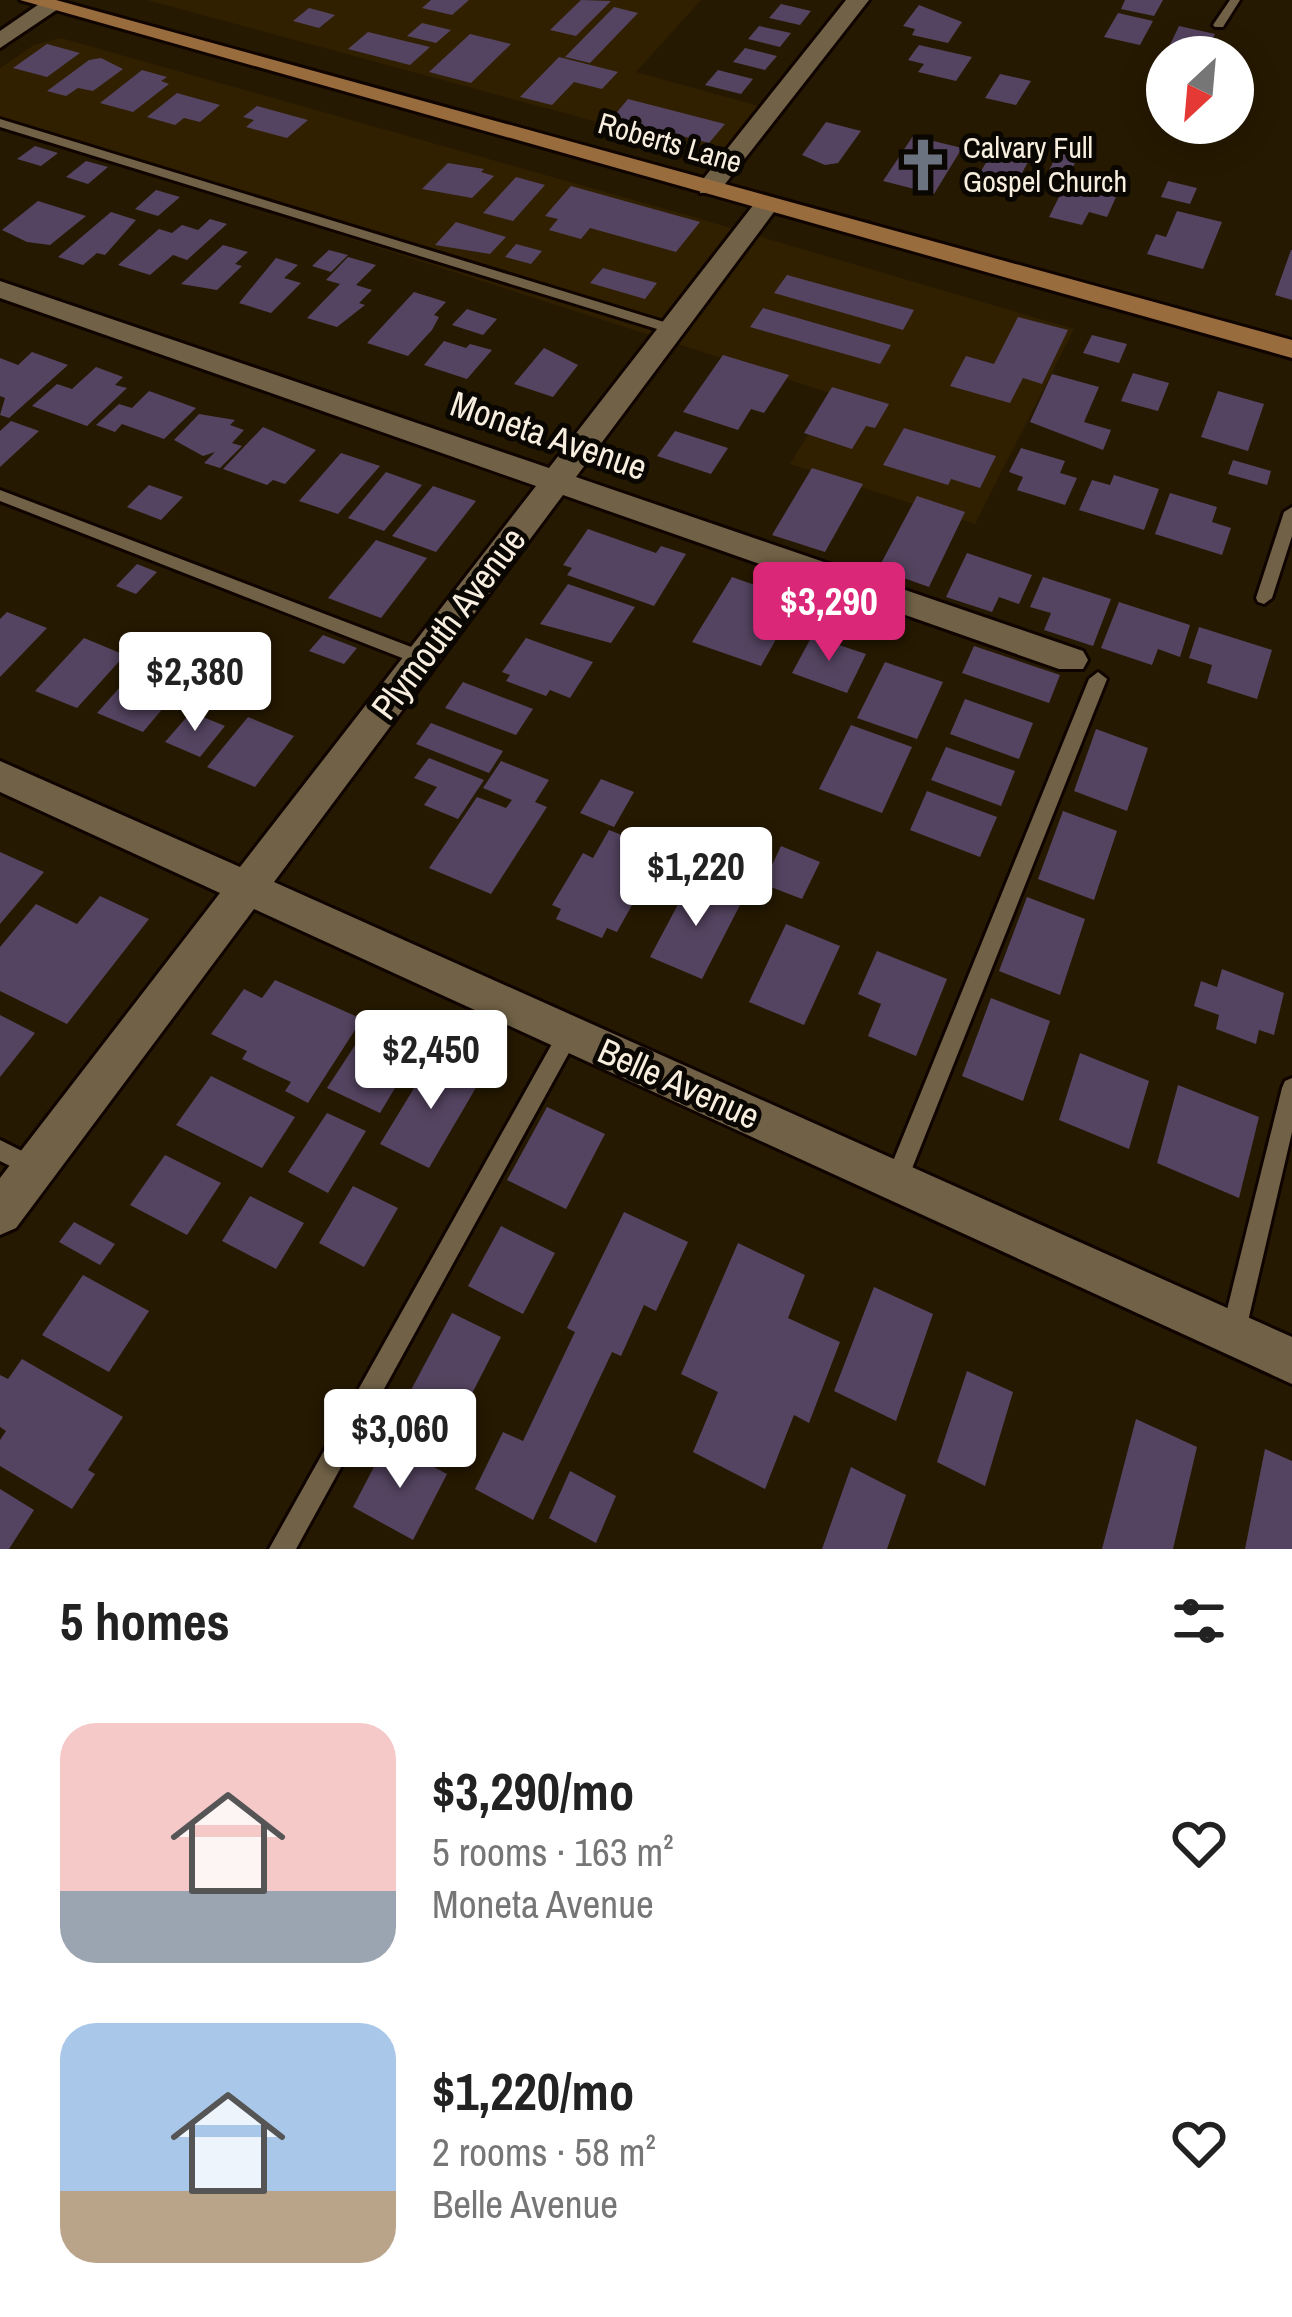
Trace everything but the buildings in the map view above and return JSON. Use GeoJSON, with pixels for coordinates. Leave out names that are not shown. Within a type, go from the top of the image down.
{"type":"FeatureCollection","features":[{"type":"Feature","properties":{"kind":"main road","name":"Roberts Lane"},"geometry":{"type":"LineString","coordinates":[[42,3],[1292,349]]}},
{"type":"Feature","properties":{"kind":"street"},"geometry":{"type":"LineString","coordinates":[[709,188],[858,0]]}},
{"type":"Feature","properties":{"kind":"street"},"geometry":{"type":"LineString","coordinates":[[0,41],[42,3]]}},
{"type":"Feature","properties":{"kind":"street","name":"Plymouth Avenue"},"geometry":{"type":"LineString","coordinates":[[0,1213],[767,204]]}},
{"type":"Feature","properties":{"kind":"street","name":"Moneta Avenue"},"geometry":{"type":"LineString","coordinates":[[0,289],[558,478],[1071,661]]}},
{"type":"Feature","properties":{"kind":"street","name":"Belle Avenue"},"geometry":{"type":"LineString","coordinates":[[0,776],[1292,1360]]}},
{"type":"Feature","properties":{"kind":"lane"},"geometry":{"type":"LineString","coordinates":[[1220,25],[1235,0]]}},
{"type":"Feature","properties":{"kind":"lane"},"geometry":{"type":"LineString","coordinates":[[0,123],[672,329]]}},
{"type":"Feature","properties":{"kind":"lane"},"geometry":{"type":"LineString","coordinates":[[0,495],[421,658]]}},
{"type":"Feature","properties":{"kind":"lane"},"geometry":{"type":"LineString","coordinates":[[1264,598],[1292,512]]}},
{"type":"Feature","properties":{"kind":"lane"},"geometry":{"type":"LineString","coordinates":[[896,1181],[1098,679]]}},
{"type":"Feature","properties":{"kind":"lane"},"geometry":{"type":"LineString","coordinates":[[282,1549],[569,1033]]}},
{"type":"Feature","properties":{"kind":"lane"},"geometry":{"type":"LineString","coordinates":[[1233,1334],[1292,1088]]}},
{"type":"Feature","properties":{"kind":"lane"},"geometry":{"type":"LineString","coordinates":[[0,1150],[34,1168]]}},
{"type":"Feature","properties":{"kind":"shaded area"},"geometry":{"type":"Polygon","coordinates":[[[147,0],[701,0],[636,72],[780,112],[742,161],[147,0]]]}},
{"type":"Feature","properties":{"kind":"shaded area"},"geometry":{"type":"Polygon","coordinates":[[[61,38],[1074,329],[975,524],[790,464],[833,394],[0,126],[0,68],[34,45],[61,38]]]}},
{"type":"Feature","properties":{"kind":"place","name":"Calvary Full Gospel Church"},"geometry":{"type":"Point","coordinates":[923,165]}}]}
